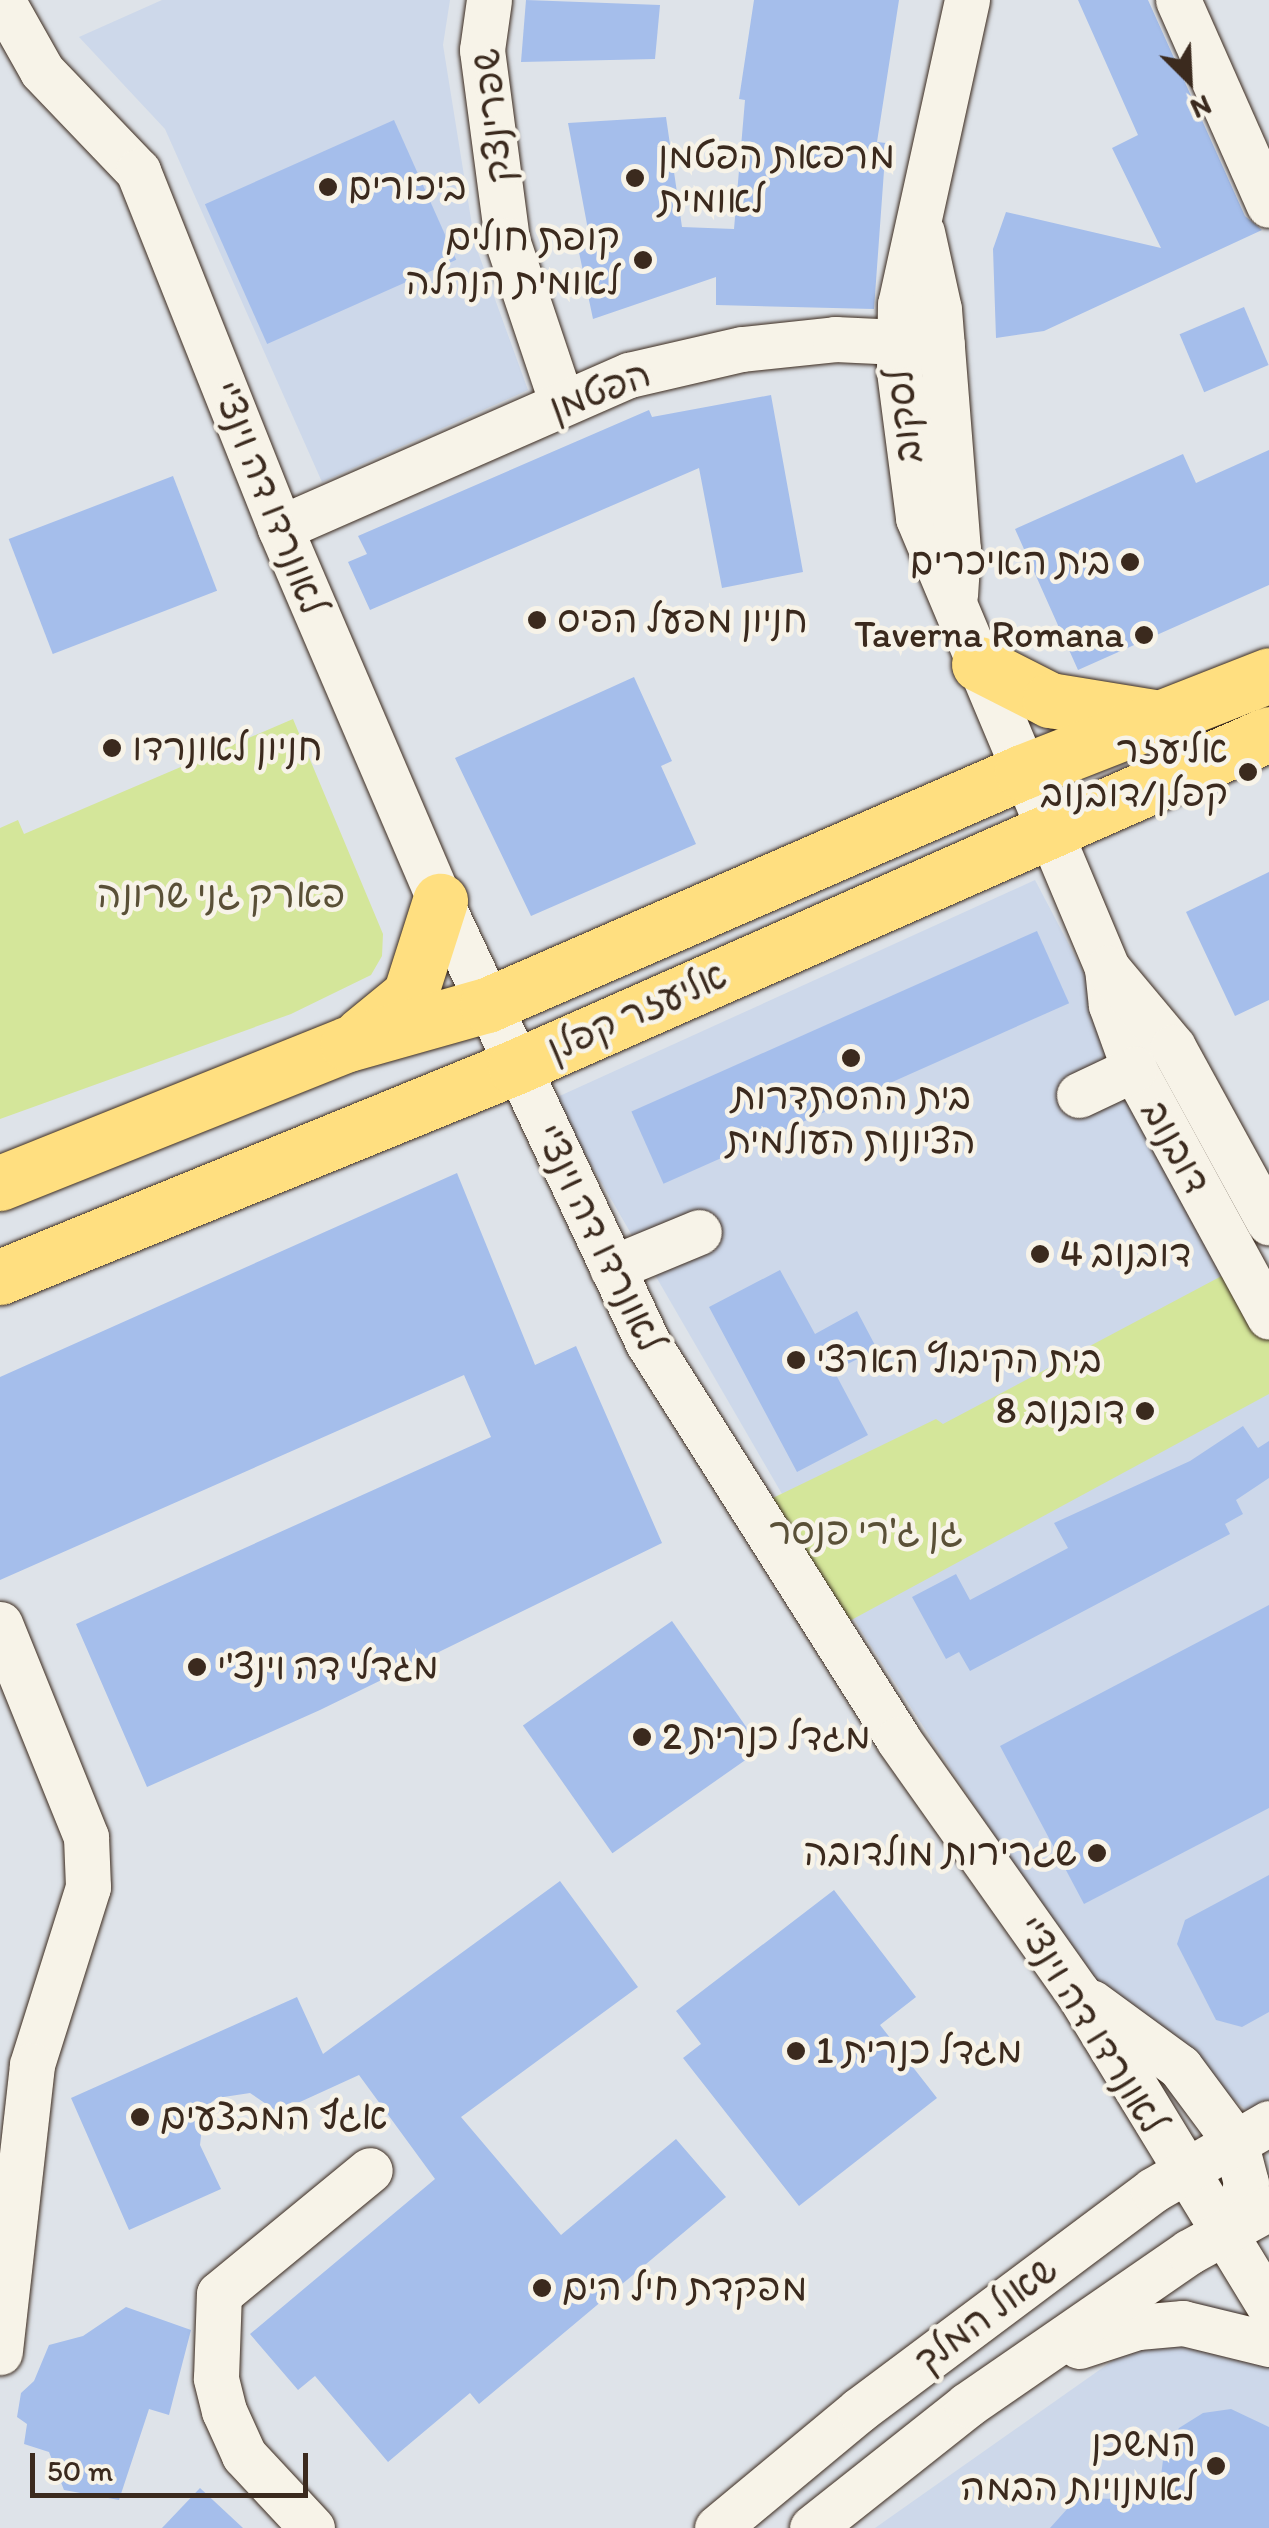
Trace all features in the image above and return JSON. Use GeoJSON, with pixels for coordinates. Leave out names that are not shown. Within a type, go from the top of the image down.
{"type":"FeatureCollection","features":[{"type":"Feature","properties":{"kind":"main road"},"geometry":{"type":"LineString","coordinates":[[980,664],[1050,700],[1157,717]]}},
{"type":"Feature","properties":{"kind":"main road","name":"אליעזר קפלן"},"geometry":{"type":"LineString","coordinates":[[0,1183],[348,1044],[487,1005],[1022,772],[1269,676]]}},
{"type":"Feature","properties":{"kind":"main road","name":"אליעזר קפלן"},"geometry":{"type":"LineString","coordinates":[[0,1277],[515,1067],[1046,828],[1269,734]]}},
{"type":"Feature","properties":{"kind":"main road"},"geometry":{"type":"LineString","coordinates":[[348,1044],[410,995],[440,901]]}},
{"type":"Feature","properties":{"kind":"street","name":"לאונרדו דה וינצ'י"},"geometry":{"type":"LineString","coordinates":[[2,0],[42,70],[138,170],[280,528],[440,901],[515,1067],[657,1358],[898,1739],[1078,1993],[1269,2306]]}},
{"type":"Feature","properties":{"kind":"street","name":"שפרינצק"},"geometry":{"type":"LineString","coordinates":[[489,0],[482,50],[507,240],[562,404]]}},
{"type":"Feature","properties":{"kind":"street","name":"לסקוב"},"geometry":{"type":"LineString","coordinates":[[967,0],[945,81],[896,342],[918,518],[1022,772]]}},
{"type":"Feature","properties":{"kind":"street"},"geometry":{"type":"LineString","coordinates":[[1178,0],[1269,205]]}},
{"type":"Feature","properties":{"kind":"street","name":"לסקוב"},"geometry":{"type":"LineString","coordinates":[[920,225],[942,344],[966,439],[954,600]]}},
{"type":"Feature","properties":{"kind":"street","name":"הפטמן"},"geometry":{"type":"LineString","coordinates":[[280,528],[629,375],[742,349],[834,339],[942,344]]}},
{"type":"Feature","properties":{"kind":"street","name":"דובנוב"},"geometry":{"type":"LineString","coordinates":[[1022,772],[1107,968],[1173,1047],[1269,1222]]}},
{"type":"Feature","properties":{"kind":"street","name":"דובנוב"},"geometry":{"type":"LineString","coordinates":[[1107,968],[1111,1005],[1134,1069],[1212,1236],[1269,1316]]}},
{"type":"Feature","properties":{"kind":"street"},"geometry":{"type":"LineString","coordinates":[[1079,1096],[1134,1069]]}},
{"type":"Feature","properties":{"kind":"street"},"geometry":{"type":"LineString","coordinates":[[612,1268],[699,1232]]}},
{"type":"Feature","properties":{"kind":"street"},"geometry":{"type":"LineString","coordinates":[[0,1624],[86,1837],[88,1887],[32,2065],[0,2352]]}},
{"type":"Feature","properties":{"kind":"street"},"geometry":{"type":"LineString","coordinates":[[1078,1993],[1180,2067],[1252,2132],[1239,2214],[1223,2232]]}},
{"type":"Feature","properties":{"kind":"street","name":"שאול המלך"},"geometry":{"type":"LineString","coordinates":[[717,2528],[859,2410],[1184,2170],[1252,2132]]}},
{"type":"Feature","properties":{"kind":"street"},"geometry":{"type":"LineString","coordinates":[[312,2528],[244,2455],[224,2411],[216,2378],[220,2294],[370,2170]]}},
{"type":"Feature","properties":{"kind":"street","name":"שאול המלך"},"geometry":{"type":"LineString","coordinates":[[812,2528],[967,2405],[1223,2232],[1269,2208]]}},
{"type":"Feature","properties":{"kind":"street"},"geometry":{"type":"LineString","coordinates":[[967,2405],[1095,2339],[1138,2327],[1202,2324],[1269,2344]]}},
{"type":"Feature","properties":{"kind":"shaded area","name":"ביכורים"},"geometry":{"type":"Polygon","coordinates":[[[162,0],[450,0],[443,45],[475,244],[528,390],[322,482],[165,129],[79,37],[162,0]]]}},
{"type":"Feature","properties":{"kind":"shaded area"},"geometry":{"type":"Polygon","coordinates":[[[1035,880],[1269,1325],[1269,2100],[1248,2111],[1090,1983],[862,1632],[553,1099],[1035,880]]]}},
{"type":"Feature","properties":{"kind":"shaded area"},"geometry":{"type":"Polygon","coordinates":[[[1196,2302],[1245,2313],[1269,2348],[1269,2528],[875,2528],[1196,2302]]]}},
{"type":"Feature","properties":{"kind":"green space","name":"פארק גני שרונה"},"geometry":{"type":"Polygon","coordinates":[[[293,719],[383,934],[382,956],[371,975],[291,1014],[0,1119],[0,828],[18,820],[24,834],[293,719]]]}},
{"type":"Feature","properties":{"kind":"green space","name":"גן ג'רי פנסר"},"geometry":{"type":"Polygon","coordinates":[[[1231,1271],[1269,1337],[1269,1394],[831,1631],[754,1507],[936,1419],[943,1424],[1231,1271]]]}},
{"type":"Feature","properties":{"kind":"building"},"geometry":{"type":"Polygon","coordinates":[[[526,0],[660,5],[655,59],[521,62],[526,0]]]}},
{"type":"Feature","properties":{"kind":"building"},"geometry":{"type":"Polygon","coordinates":[[[754,0],[899,0],[877,142],[886,143],[874,309],[716,305],[716,277],[593,319],[576,238],[589,235],[568,123],[666,117],[682,227],[734,229],[745,100],[739,99],[754,0]]]}},
{"type":"Feature","properties":{"kind":"building"},"geometry":{"type":"Polygon","coordinates":[[[1078,0],[1148,0],[1245,216],[1262,230],[1044,331],[996,338],[993,249],[1006,212],[1161,248],[1112,148],[1138,135],[1078,0]]]}},
{"type":"Feature","properties":{"kind":"building"},"geometry":{"type":"Polygon","coordinates":[[[394,120],[456,260],[267,344],[205,204],[394,120]]]}},
{"type":"Feature","properties":{"kind":"building"},"geometry":{"type":"Polygon","coordinates":[[[1244,307],[1269,365],[1204,392],[1180,334],[1244,307]]]}},
{"type":"Feature","properties":{"kind":"building"},"geometry":{"type":"Polygon","coordinates":[[[771,395],[803,572],[722,588],[699,468],[370,610],[348,562],[367,554],[358,536],[649,410],[652,417],[771,395]]]}},
{"type":"Feature","properties":{"kind":"building","name":"בית האיכרים"},"geometry":{"type":"Polygon","coordinates":[[[1269,450],[1269,585],[1078,670],[1015,529],[1183,454],[1196,483],[1269,450]]]}},
{"type":"Feature","properties":{"kind":"building"},"geometry":{"type":"Polygon","coordinates":[[[173,476],[217,591],[53,654],[9,539],[173,476]]]}},
{"type":"Feature","properties":{"kind":"building"},"geometry":{"type":"Polygon","coordinates":[[[634,677],[672,761],[661,766],[696,844],[531,916],[455,758],[634,677]]]}},
{"type":"Feature","properties":{"kind":"building"},"geometry":{"type":"Polygon","coordinates":[[[1269,872],[1269,1000],[1235,1016],[1186,912],[1269,872]]]}},
{"type":"Feature","properties":{"kind":"building","name":"בית ההסתדרות הציונות העולמית"},"geometry":{"type":"Polygon","coordinates":[[[1037,931],[1069,1003],[664,1184],[631,1112],[1037,931]]]}},
{"type":"Feature","properties":{"kind":"building"},"geometry":{"type":"Polygon","coordinates":[[[457,1173],[535,1365],[576,1346],[662,1543],[320,1710],[147,1787],[76,1624],[491,1437],[464,1375],[0,1580],[0,1377],[457,1173]]]}},
{"type":"Feature","properties":{"kind":"building","name":"בית הקיבוץ הארצי"},"geometry":{"type":"Polygon","coordinates":[[[780,1270],[815,1334],[857,1311],[877,1349],[834,1371],[868,1435],[797,1472],[709,1307],[780,1270]]]}},
{"type":"Feature","properties":{"kind":"building"},"geometry":{"type":"Polygon","coordinates":[[[1243,1426],[1258,1448],[1269,1441],[1269,1478],[1236,1500],[1243,1514],[1225,1524],[1230,1534],[970,1671],[959,1652],[946,1659],[912,1597],[956,1574],[970,1600],[1068,1548],[1054,1523],[1190,1461],[1243,1426]]]}},
{"type":"Feature","properties":{"kind":"building"},"geometry":{"type":"Polygon","coordinates":[[[1269,1605],[1269,1808],[1084,1904],[1000,1746],[1269,1605]]]}},
{"type":"Feature","properties":{"kind":"building","name":"מגדל כנרית 2"},"geometry":{"type":"Polygon","coordinates":[[[672,1621],[761,1749],[612,1853],[523,1725],[672,1621]]]}},
{"type":"Feature","properties":{"kind":"building"},"geometry":{"type":"Polygon","coordinates":[[[1269,1875],[1269,2012],[1242,2027],[1216,2020],[1177,1944],[1185,1920],[1269,1875]]]}},
{"type":"Feature","properties":{"kind":"building"},"geometry":{"type":"Polygon","coordinates":[[[560,1881],[638,1987],[461,2117],[561,2235],[676,2139],[726,2197],[479,2404],[470,2393],[388,2462],[315,2376],[298,2390],[250,2334],[435,2179],[359,2075],[278,2112],[250,2093],[217,2098],[204,2108],[200,2145],[221,2189],[129,2230],[71,2098],[297,1997],[323,2054],[560,1881]]]}},
{"type":"Feature","properties":{"kind":"building","name":"מגדל כנרית 1"},"geometry":{"type":"Polygon","coordinates":[[[834,1890],[916,1997],[880,2025],[937,2098],[799,2206],[683,2058],[701,2044],[676,2011],[834,1890]]]}},
{"type":"Feature","properties":{"kind":"building"},"geometry":{"type":"Polygon","coordinates":[[[126,2307],[191,2330],[169,2415],[149,2409],[119,2500],[64,2490],[49,2452],[24,2444],[27,2424],[17,2417],[21,2393],[34,2381],[49,2345],[83,2336],[126,2307]]]}},
{"type":"Feature","properties":{"kind":"building","name":"המשכן לאמנויות הבמה"},"geometry":{"type":"Polygon","coordinates":[[[1231,2409],[1269,2427],[1269,2528],[1050,2528],[1077,2498],[1158,2500],[1164,2452],[1179,2428],[1203,2413],[1231,2409]]]}},
{"type":"Feature","properties":{"kind":"building"},"geometry":{"type":"Polygon","coordinates":[[[200,2488],[243,2528],[162,2528],[200,2488]]]}},
{"type":"Feature","properties":{"kind":"place","name":"מרפאת הפטמן לאומית"},"geometry":{"type":"Point","coordinates":[635,178]}},
{"type":"Feature","properties":{"kind":"place","name":"ביכורים"},"geometry":{"type":"Point","coordinates":[328,187]}},
{"type":"Feature","properties":{"kind":"place","name":"קופת חולים לאומית הנהלה"},"geometry":{"type":"Point","coordinates":[643,260]}},
{"type":"Feature","properties":{"kind":"place","name":"בית האיכרים"},"geometry":{"type":"Point","coordinates":[1130,562]}},
{"type":"Feature","properties":{"kind":"place","name":"חניון מפעל הפיס"},"geometry":{"type":"Point","coordinates":[537,620]}},
{"type":"Feature","properties":{"kind":"place","name":"Taverna Romana"},"geometry":{"type":"Point","coordinates":[1144,635]}},
{"type":"Feature","properties":{"kind":"place","name":"חניון לאונרדו"},"geometry":{"type":"Point","coordinates":[112,748]}},
{"type":"Feature","properties":{"kind":"place","name":"אליעזר קפלן/דובנוב"},"geometry":{"type":"Point","coordinates":[1248,772]}},
{"type":"Feature","properties":{"kind":"place","name":"בית ההסתדרות הציונות העולמית"},"geometry":{"type":"Point","coordinates":[851,1058]}},
{"type":"Feature","properties":{"kind":"place","name":"דובנוב 4"},"geometry":{"type":"Point","coordinates":[1040,1254]}},
{"type":"Feature","properties":{"kind":"place","name":"בית הקיבוץ הארצי"},"geometry":{"type":"Point","coordinates":[796,1360]}},
{"type":"Feature","properties":{"kind":"place","name":"דובנוב 8"},"geometry":{"type":"Point","coordinates":[1145,1411]}},
{"type":"Feature","properties":{"kind":"place","name":"מגדלי דה וינצ'י"},"geometry":{"type":"Point","coordinates":[197,1667]}},
{"type":"Feature","properties":{"kind":"place","name":"מגדל כנרית 2"},"geometry":{"type":"Point","coordinates":[642,1737]}},
{"type":"Feature","properties":{"kind":"place","name":"שגרירות מולדובה"},"geometry":{"type":"Point","coordinates":[1097,1853]}},
{"type":"Feature","properties":{"kind":"place","name":"מגדל כנרית 1"},"geometry":{"type":"Point","coordinates":[796,2051]}},
{"type":"Feature","properties":{"kind":"place","name":"אגף המבצעים"},"geometry":{"type":"Point","coordinates":[140,2117]}},
{"type":"Feature","properties":{"kind":"place","name":"מפקדת חיל הים"},"geometry":{"type":"Point","coordinates":[542,2288]}},
{"type":"Feature","properties":{"kind":"place","name":"המשכן לאמנויות הבמה"},"geometry":{"type":"Point","coordinates":[1216,2466]}}]}
